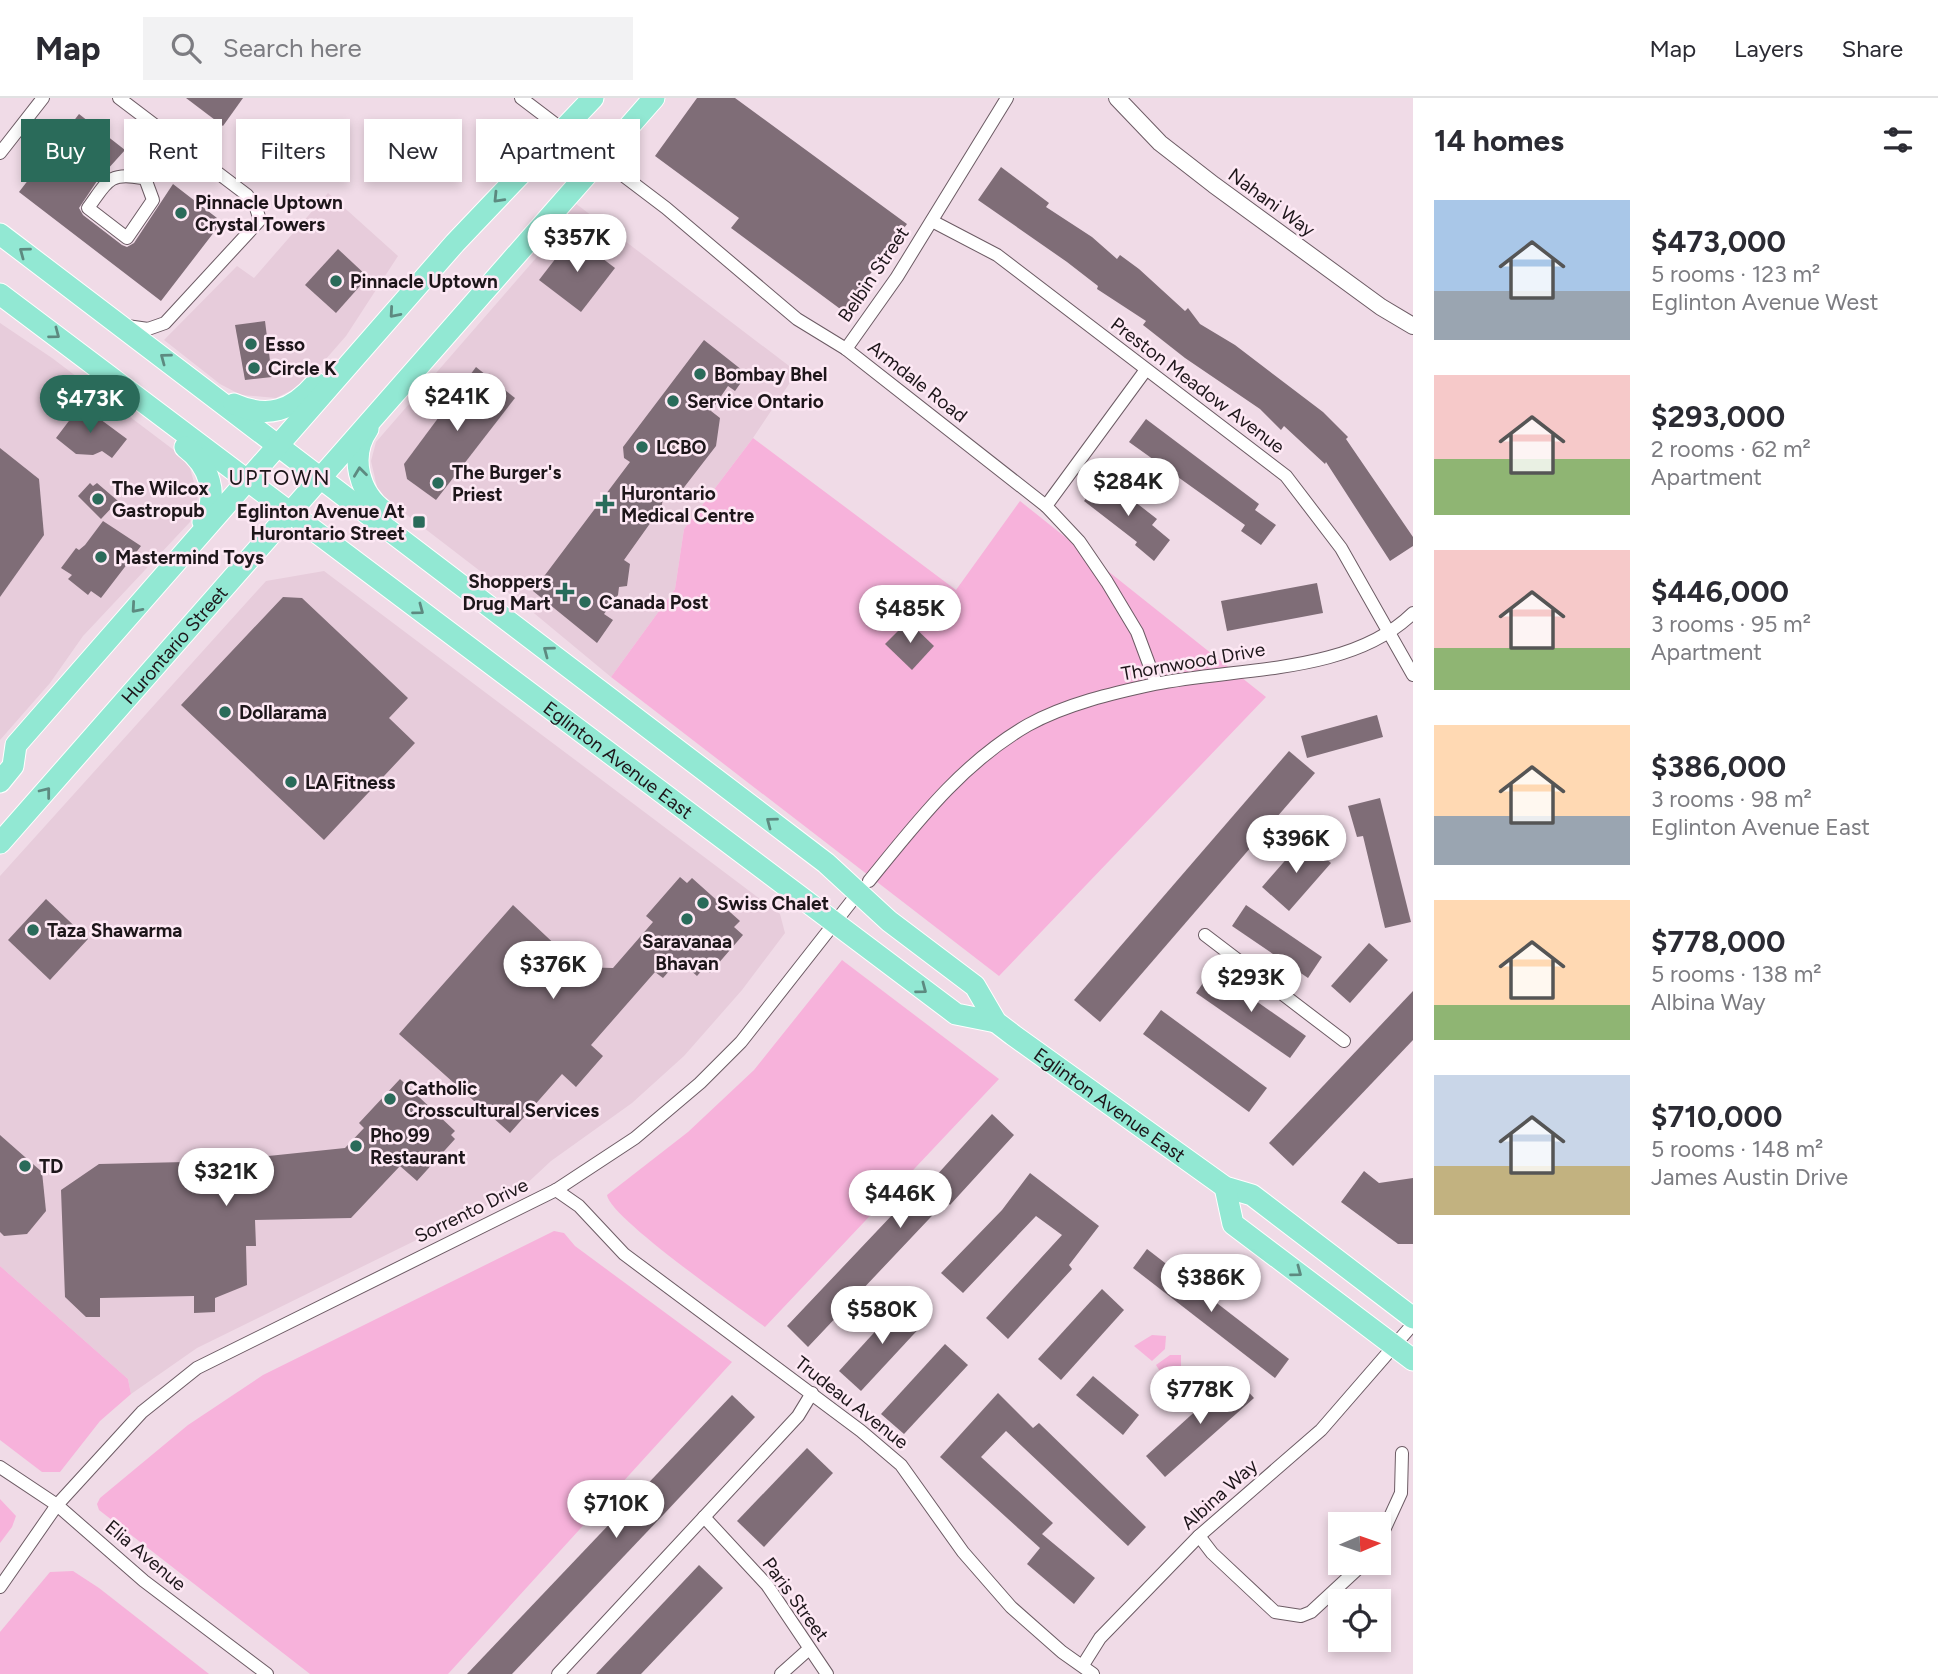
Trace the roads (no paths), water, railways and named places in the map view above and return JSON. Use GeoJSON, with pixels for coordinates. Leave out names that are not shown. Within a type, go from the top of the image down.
{"type":"FeatureCollection","features":[{"type":"Feature","properties":{"kind":"main road"},"geometry":{"type":"LineString","coordinates":[[573,119],[593,98]]}},
{"type":"Feature","properties":{"kind":"main road","name":"Hurontario Street"},"geometry":{"type":"LineString","coordinates":[[635,119],[654,98]]}},
{"type":"Feature","properties":{"kind":"main road"},"geometry":{"type":"LineString","coordinates":[[0,782],[13,766],[16,745],[455,243],[513,182]]}},
{"type":"Feature","properties":{"kind":"main road","name":"Hurontario Street"},"geometry":{"type":"LineString","coordinates":[[0,843],[580,182]]}},
{"type":"Feature","properties":{"kind":"main road","name":"Eglinton Avenue East"},"geometry":{"type":"LineString","coordinates":[[0,234],[826,863],[864,887],[889,921],[975,986],[996,1022],[1225,1187],[1252,1195],[1413,1318]]}},
{"type":"Feature","properties":{"kind":"main road","name":"Eglinton Avenue East"},"geometry":{"type":"LineString","coordinates":[[0,293],[956,1014],[996,1022]]}},
{"type":"Feature","properties":{"kind":"main road"},"geometry":{"type":"LineString","coordinates":[[212,395],[255,412],[280,411],[305,396],[323,376],[345,370]]}},
{"type":"Feature","properties":{"kind":"main road"},"geometry":{"type":"LineString","coordinates":[[394,391],[362,438],[358,454],[360,479],[365,492],[379,508],[419,538],[430,560]]}},
{"type":"Feature","properties":{"kind":"main road"},"geometry":{"type":"LineString","coordinates":[[137,396],[143,415],[196,456],[208,477],[213,502],[181,556]]}},
{"type":"Feature","properties":{"kind":"main road"},"geometry":{"type":"LineString","coordinates":[[1225,1187],[1233,1224],[1413,1360]]}},
{"type":"Feature","properties":{"kind":"street"},"geometry":{"type":"LineString","coordinates":[[0,153],[43,98]]}},
{"type":"Feature","properties":{"kind":"street"},"geometry":{"type":"LineString","coordinates":[[119,98],[147,119]]}},
{"type":"Feature","properties":{"kind":"street","name":"Armdale Road"},"geometry":{"type":"LineString","coordinates":[[521,98],[547,119]]}},
{"type":"Feature","properties":{"kind":"street","name":"Belbin Street"},"geometry":{"type":"LineString","coordinates":[[846,349],[932,221],[1007,98]]}},
{"type":"Feature","properties":{"kind":"street","name":"Nahani Way"},"geometry":{"type":"LineString","coordinates":[[1117,98],[1160,143],[1214,185],[1381,307],[1413,326]]}},
{"type":"Feature","properties":{"kind":"street"},"geometry":{"type":"LineString","coordinates":[[173,139],[146,181],[152,200],[127,237],[88,208],[110,179],[121,174],[141,178],[173,139]]}},
{"type":"Feature","properties":{"kind":"street"},"geometry":{"type":"LineString","coordinates":[[117,323],[140,329],[165,323],[260,220],[255,205],[247,195],[222,176]]}},
{"type":"Feature","properties":{"kind":"street","name":"Armdale Road"},"geometry":{"type":"LineString","coordinates":[[631,182],[806,325],[846,349],[1046,506],[1079,541],[1107,582],[1137,632],[1156,684]]}},
{"type":"Feature","properties":{"kind":"street","name":"Preston Meadow Avenue"},"geometry":{"type":"LineString","coordinates":[[932,221],[997,255],[1296,485],[1341,548],[1413,675]]}},
{"type":"Feature","properties":{"kind":"street"},"geometry":{"type":"LineString","coordinates":[[1046,506],[1145,371]]}},
{"type":"Feature","properties":{"kind":"street","name":"Thornwood Drive"},"geometry":{"type":"LineString","coordinates":[[864,887],[968,766],[1030,724],[1088,701],[1156,684],[1345,652],[1389,632],[1413,612]]}},
{"type":"Feature","properties":{"kind":"street","name":"Sorrento Drive"},"geometry":{"type":"LineString","coordinates":[[0,1587],[57,1505],[142,1412],[197,1368],[556,1190],[635,1138],[715,1069],[757,1024],[864,887]]}},
{"type":"Feature","properties":{"kind":"street"},"geometry":{"type":"LineString","coordinates":[[1205,935],[1344,1041]]}},
{"type":"Feature","properties":{"kind":"street","name":"Trudeau Avenue"},"geometry":{"type":"LineString","coordinates":[[556,1190],[579,1206],[624,1254],[812,1393],[901,1465],[963,1552],[1011,1607],[1062,1652],[1088,1670]]}},
{"type":"Feature","properties":{"kind":"street","name":"Albina Way"},"geometry":{"type":"LineString","coordinates":[[1088,1670],[1100,1638],[1199,1536],[1321,1430],[1413,1324]]}},
{"type":"Feature","properties":{"kind":"street"},"geometry":{"type":"LineString","coordinates":[[558,1674],[797,1416],[812,1393]]}},
{"type":"Feature","properties":{"kind":"street"},"geometry":{"type":"LineString","coordinates":[[1391,1515],[1401,1493],[1402,1454]]}},
{"type":"Feature","properties":{"kind":"street","name":"Elia Avenue"},"geometry":{"type":"LineString","coordinates":[[0,1467],[57,1505],[145,1581],[267,1674]]}},
{"type":"Feature","properties":{"kind":"street","name":"Paris Street"},"geometry":{"type":"LineString","coordinates":[[704,1517],[767,1585],[827,1674]]}},
{"type":"Feature","properties":{"kind":"street"},"geometry":{"type":"LineString","coordinates":[[1199,1536],[1212,1553],[1275,1612],[1288,1616],[1311,1612],[1351,1575]]}},
{"type":"Feature","properties":{"kind":"street"},"geometry":{"type":"LineString","coordinates":[[781,1674],[809,1649]]}},
{"type":"Feature","properties":{"kind":"place","name":"Pinnacle Uptown Crystal Towers"},"geometry":{"type":"Point","coordinates":[181,213]}},
{"type":"Feature","properties":{"kind":"place","name":"Pinnacle Uptown"},"geometry":{"type":"Point","coordinates":[336,281]}},
{"type":"Feature","properties":{"kind":"place","name":"Esso"},"geometry":{"type":"Point","coordinates":[251,344]}},
{"type":"Feature","properties":{"kind":"place","name":"Circle K"},"geometry":{"type":"Point","coordinates":[254,368]}},
{"type":"Feature","properties":{"kind":"place","name":"Bombay Bhel"},"geometry":{"type":"Point","coordinates":[700,374]}},
{"type":"Feature","properties":{"kind":"place","name":"Service Ontario"},"geometry":{"type":"Point","coordinates":[673,401]}},
{"type":"Feature","properties":{"kind":"place","name":"LCBO"},"geometry":{"type":"Point","coordinates":[642,447]}},
{"type":"Feature","properties":{"kind":"place","name":"The Burger's Priest"},"geometry":{"type":"Point","coordinates":[438,483]}},
{"type":"Feature","properties":{"kind":"place","name":"The Wilcox Gastropub"},"geometry":{"type":"Point","coordinates":[98,499]}},
{"type":"Feature","properties":{"kind":"place","name":"Hurontario Medical Centre"},"geometry":{"type":"Point","coordinates":[605,504]}},
{"type":"Feature","properties":{"kind":"place","name":"Eglinton Avenue At Hurontario Street"},"geometry":{"type":"Point","coordinates":[419,522]}},
{"type":"Feature","properties":{"kind":"place","name":"Mastermind Toys"},"geometry":{"type":"Point","coordinates":[101,557]}},
{"type":"Feature","properties":{"kind":"place","name":"Shoppers Drug Mart"},"geometry":{"type":"Point","coordinates":[565,592]}},
{"type":"Feature","properties":{"kind":"place","name":"Canada Post"},"geometry":{"type":"Point","coordinates":[585,602]}},
{"type":"Feature","properties":{"kind":"place","name":"Dollarama"},"geometry":{"type":"Point","coordinates":[225,712]}},
{"type":"Feature","properties":{"kind":"place","name":"LA Fitness"},"geometry":{"type":"Point","coordinates":[291,782]}},
{"type":"Feature","properties":{"kind":"place","name":"Swiss Chalet"},"geometry":{"type":"Point","coordinates":[703,903]}},
{"type":"Feature","properties":{"kind":"place","name":"Saravanaa Bhavan"},"geometry":{"type":"Point","coordinates":[687,919]}},
{"type":"Feature","properties":{"kind":"place","name":"Taza Shawarma"},"geometry":{"type":"Point","coordinates":[33,930]}},
{"type":"Feature","properties":{"kind":"place","name":"Catholic Crosscultural Services"},"geometry":{"type":"Point","coordinates":[390,1099]}},
{"type":"Feature","properties":{"kind":"place","name":"Pho 99 Restaurant"},"geometry":{"type":"Point","coordinates":[356,1146]}},
{"type":"Feature","properties":{"kind":"place","name":"TD"},"geometry":{"type":"Point","coordinates":[25,1166]}},
{"type":"Feature","properties":{"kind":"district","name":"UPTOWN"},"geometry":{"type":"Point","coordinates":[280,478]}}]}
